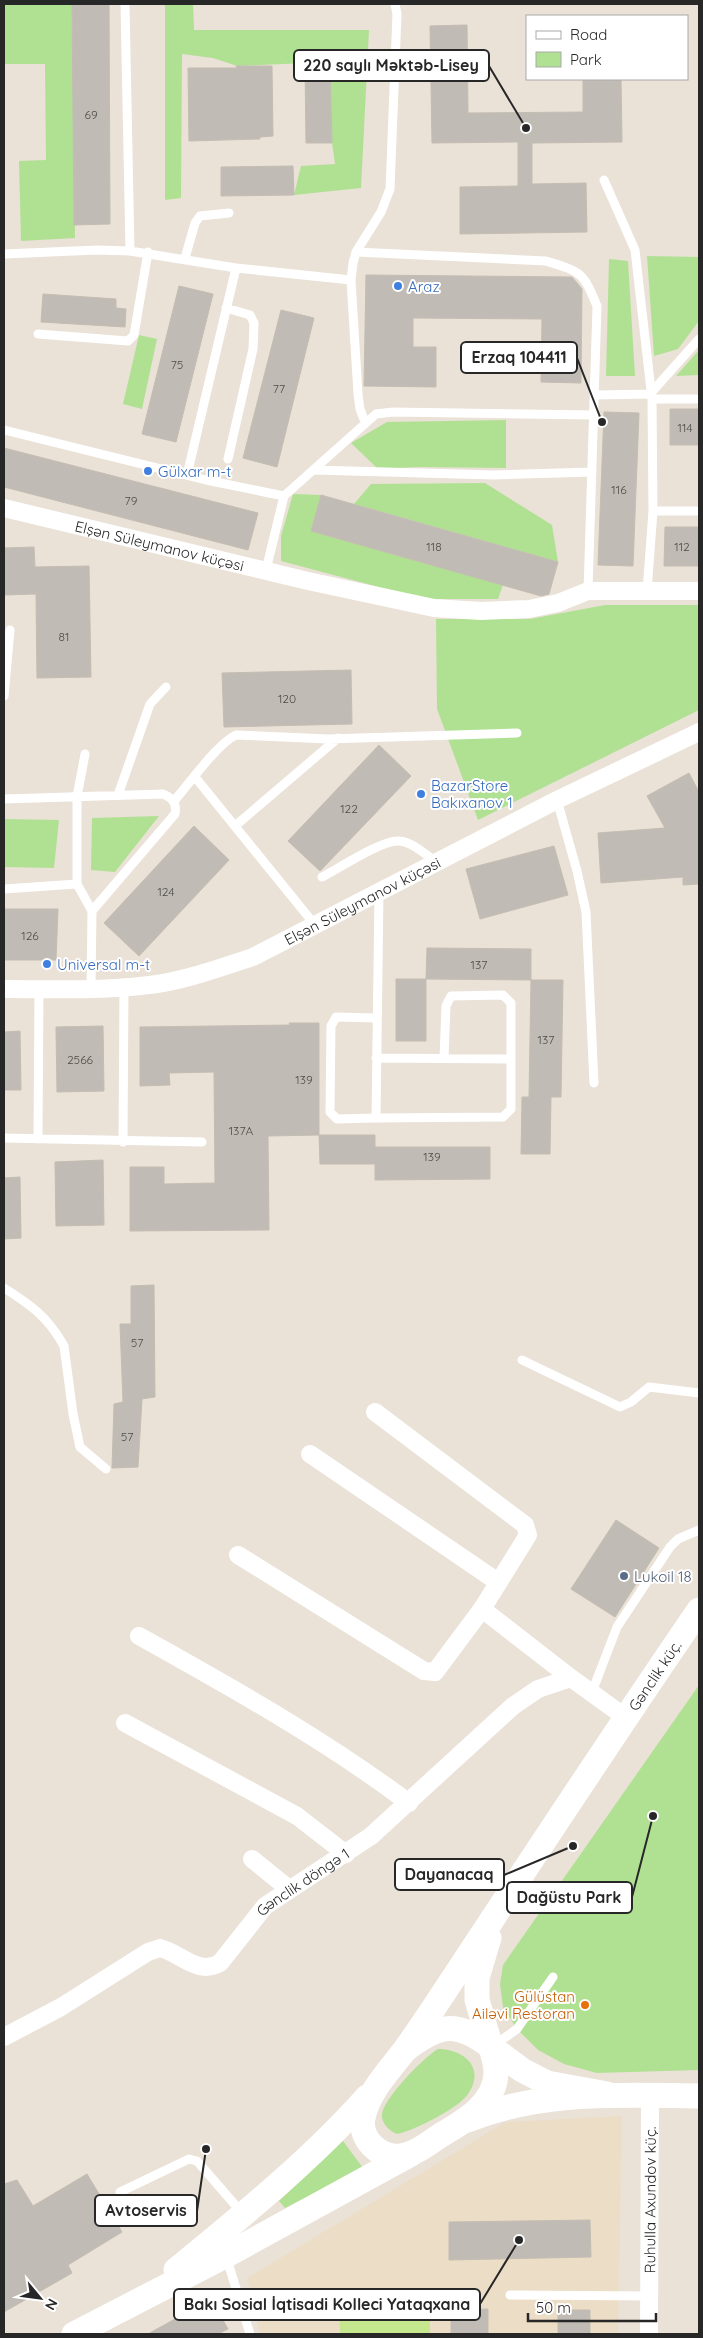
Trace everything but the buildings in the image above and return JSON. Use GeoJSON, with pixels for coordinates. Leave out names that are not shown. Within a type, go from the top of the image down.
{"type":"FeatureCollection","features":[{"type":"Feature","properties":{"kind":"main road","name":"Gənclik küç."},"geometry":{"type":"LineString","coordinates":[[513,1886],[625,1717],[699,1610]]}},
{"type":"Feature","properties":{"kind":"main road"},"geometry":{"type":"LineString","coordinates":[[74,2334],[226,2256],[418,2150],[464,2122],[481,2107],[492,2089],[496,2071],[477,2000],[477,1978],[484,1951],[513,1886]]}},
{"type":"Feature","properties":{"kind":"main road"},"geometry":{"type":"LineString","coordinates":[[142,2298],[243,2214],[335,2133],[375,2089],[405,2050],[513,1886]]}},
{"type":"Feature","properties":{"kind":"main road"},"geometry":{"type":"LineString","coordinates":[[405,2050],[424,2035],[439,2029],[451,2027],[463,2029],[475,2034],[522,2070],[548,2083],[607,2094]]}},
{"type":"Feature","properties":{"kind":"main road"},"geometry":{"type":"LineString","coordinates":[[375,2089],[362,2119],[363,2131],[368,2140],[376,2150],[389,2156],[401,2156],[418,2150]]}},
{"type":"Feature","properties":{"kind":"main road"},"geometry":{"type":"LineString","coordinates":[[464,2122],[495,2110],[529,2102],[575,2096],[607,2094],[699,2096]]}},
{"type":"Feature","properties":{"kind":"street","name":"Elşən Süleymanov küçəsi"},"geometry":{"type":"LineString","coordinates":[[4,508],[434,608],[481,611],[529,609],[558,603],[588,591],[699,591]]}},
{"type":"Feature","properties":{"kind":"street","name":"Elşən Süleymanov küçəsi"},"geometry":{"type":"LineString","coordinates":[[4,989],[91,989],[159,983],[253,957],[557,800],[699,732]]}},
{"type":"Feature","properties":{"kind":"street"},"geometry":{"type":"LineString","coordinates":[[238,1555],[424,1671],[435,1672],[482,1609],[528,1535],[525,1525],[376,1412]]}},
{"type":"Feature","properties":{"kind":"street"},"geometry":{"type":"LineString","coordinates":[[310,1454],[498,1582]]}},
{"type":"Feature","properties":{"kind":"street"},"geometry":{"type":"LineString","coordinates":[[482,1609],[625,1717]]}},
{"type":"Feature","properties":{"kind":"street"},"geometry":{"type":"LineString","coordinates":[[139,1636],[283,1717],[358,1764],[409,1803]]}},
{"type":"Feature","properties":{"kind":"street","name":"Gənclik döngə 1"},"geometry":{"type":"LineString","coordinates":[[4,2037],[61,2007],[148,1952],[160,1948],[200,1968],[211,1968],[220,1962],[250,1922],[265,1906],[371,1836],[513,1706],[538,1689],[571,1678]]}},
{"type":"Feature","properties":{"kind":"street"},"geometry":{"type":"LineString","coordinates":[[125,1723],[297,1816],[346,1854]]}},
{"type":"Feature","properties":{"kind":"street"},"geometry":{"type":"LineString","coordinates":[[252,1859],[289,1889]]}},
{"type":"Feature","properties":{"kind":"street","name":"Ruhulla Axundov küç."},"geometry":{"type":"LineString","coordinates":[[649,2334],[650,2095]]}},
{"type":"Feature","properties":{"kind":"lane"},"geometry":{"type":"LineString","coordinates":[[125,4],[130,251]]}},
{"type":"Feature","properties":{"kind":"lane"},"geometry":{"type":"LineString","coordinates":[[366,422],[360,409],[358,394],[352,280],[356,252],[381,212],[390,189],[398,14],[395,4]]}},
{"type":"Feature","properties":{"kind":"lane"},"geometry":{"type":"LineString","coordinates":[[604,180],[635,250],[651,396],[653,511],[647,591]]}},
{"type":"Feature","properties":{"kind":"lane"},"geometry":{"type":"LineString","coordinates":[[185,258],[195,223],[200,216],[229,213]]}},
{"type":"Feature","properties":{"kind":"lane"},"geometry":{"type":"LineString","coordinates":[[4,254],[97,250],[148,252],[236,268],[352,280]]}},
{"type":"Feature","properties":{"kind":"lane"},"geometry":{"type":"LineString","coordinates":[[38,334],[128,341],[134,335],[148,252]]}},
{"type":"Feature","properties":{"kind":"lane"},"geometry":{"type":"LineString","coordinates":[[356,252],[546,262],[575,270],[583,276],[597,306],[588,591]]}},
{"type":"Feature","properties":{"kind":"lane"},"geometry":{"type":"LineString","coordinates":[[187,475],[236,268]]}},
{"type":"Feature","properties":{"kind":"lane"},"geometry":{"type":"LineString","coordinates":[[226,308],[250,315],[254,323],[253,349],[228,459]]}},
{"type":"Feature","properties":{"kind":"lane"},"geometry":{"type":"LineString","coordinates":[[651,396],[699,339]]}},
{"type":"Feature","properties":{"kind":"lane"},"geometry":{"type":"LineString","coordinates":[[595,395],[699,399]]}},
{"type":"Feature","properties":{"kind":"lane"},"geometry":{"type":"LineString","coordinates":[[266,570],[284,496],[376,414],[393,412],[594,415]]}},
{"type":"Feature","properties":{"kind":"lane"},"geometry":{"type":"LineString","coordinates":[[4,430],[187,475],[284,496]]}},
{"type":"Feature","properties":{"kind":"lane"},"geometry":{"type":"LineString","coordinates":[[313,470],[494,475],[592,472]]}},
{"type":"Feature","properties":{"kind":"lane"},"geometry":{"type":"LineString","coordinates":[[653,511],[699,511]]}},
{"type":"Feature","properties":{"kind":"lane"},"geometry":{"type":"LineString","coordinates":[[4,696],[10,630]]}},
{"type":"Feature","properties":{"kind":"lane"},"geometry":{"type":"LineString","coordinates":[[118,795],[150,704],[166,688]]}},
{"type":"Feature","properties":{"kind":"lane"},"geometry":{"type":"LineString","coordinates":[[174,802],[220,747],[236,735],[338,738],[517,733]]}},
{"type":"Feature","properties":{"kind":"lane"},"geometry":{"type":"LineString","coordinates":[[235,826],[338,738]]}},
{"type":"Feature","properties":{"kind":"lane"},"geometry":{"type":"LineString","coordinates":[[85,754],[78,796],[77,884],[92,911],[91,989]]}},
{"type":"Feature","properties":{"kind":"lane"},"geometry":{"type":"LineString","coordinates":[[195,777],[315,925]]}},
{"type":"Feature","properties":{"kind":"lane"},"geometry":{"type":"LineString","coordinates":[[4,799],[164,794],[174,802],[175,814],[92,911]]}},
{"type":"Feature","properties":{"kind":"lane"},"geometry":{"type":"LineString","coordinates":[[557,800],[577,871],[586,912],[594,1083]]}},
{"type":"Feature","properties":{"kind":"lane"},"geometry":{"type":"LineString","coordinates":[[322,877],[384,844],[399,841],[413,846],[436,862]]}},
{"type":"Feature","properties":{"kind":"lane"},"geometry":{"type":"LineString","coordinates":[[4,889],[77,884]]}},
{"type":"Feature","properties":{"kind":"lane"},"geometry":{"type":"LineString","coordinates":[[376,1118],[379,892]]}},
{"type":"Feature","properties":{"kind":"lane"},"geometry":{"type":"LineString","coordinates":[[123,1142],[124,987]]}},
{"type":"Feature","properties":{"kind":"lane"},"geometry":{"type":"LineString","coordinates":[[38,989],[38,1139]]}},
{"type":"Feature","properties":{"kind":"lane"},"geometry":{"type":"LineString","coordinates":[[377,1018],[336,1017],[331,1026],[330,1112],[337,1119],[504,1117],[512,1109],[511,1003],[504,995],[451,996],[446,1006],[444,1058]]}},
{"type":"Feature","properties":{"kind":"lane"},"geometry":{"type":"LineString","coordinates":[[376,1058],[511,1059]]}},
{"type":"Feature","properties":{"kind":"lane"},"geometry":{"type":"LineString","coordinates":[[4,1138],[123,1142],[202,1142]]}},
{"type":"Feature","properties":{"kind":"lane"},"geometry":{"type":"LineString","coordinates":[[4,1288],[44,1317],[64,1346],[73,1414],[80,1447],[106,1469]]}},
{"type":"Feature","properties":{"kind":"lane"},"geometry":{"type":"LineString","coordinates":[[522,1360],[620,1407],[631,1402],[649,1387],[699,1393]]}},
{"type":"Feature","properties":{"kind":"lane"},"geometry":{"type":"LineString","coordinates":[[592,1692],[617,1627],[670,1547],[678,1539],[699,1530]]}},
{"type":"Feature","properties":{"kind":"lane"},"geometry":{"type":"LineString","coordinates":[[491,2047],[516,2029],[553,1977]]}},
{"type":"Feature","properties":{"kind":"lane"},"geometry":{"type":"LineString","coordinates":[[120,2192],[189,2159],[197,2161],[243,2214]]}},
{"type":"Feature","properties":{"kind":"lane"},"geometry":{"type":"LineString","coordinates":[[226,2256],[248,2334]]}},
{"type":"Feature","properties":{"kind":"lane"},"geometry":{"type":"LineString","coordinates":[[510,2295],[649,2296]]}},
{"type":"Feature","properties":{"kind":"shaded area"},"geometry":{"type":"Polygon","coordinates":[[[622,2116],[618,2334],[260,2334],[247,2278],[506,2122],[622,2116]]]}},
{"type":"Feature","properties":{"kind":"green space"},"geometry":{"type":"Polygon","coordinates":[[[4,4],[72,4],[75,238],[21,241],[19,161],[46,160],[45,64],[4,64],[4,4]]]}},
{"type":"Feature","properties":{"kind":"green space"},"geometry":{"type":"Polygon","coordinates":[[[165,4],[193,4],[194,30],[369,30],[361,188],[294,195],[301,166],[335,164],[332,143],[330,62],[237,66],[213,58],[182,54],[181,198],[165,200],[165,4]]]}},
{"type":"Feature","properties":{"kind":"green space"},"geometry":{"type":"Polygon","coordinates":[[[647,256],[699,257],[699,321],[678,349],[654,356],[647,256]]]}},
{"type":"Feature","properties":{"kind":"green space"},"geometry":{"type":"Polygon","coordinates":[[[609,259],[628,261],[635,376],[606,376],[609,259]]]}},
{"type":"Feature","properties":{"kind":"green space"},"geometry":{"type":"Polygon","coordinates":[[[139,335],[157,339],[142,409],[123,404],[139,335]]]}},
{"type":"Feature","properties":{"kind":"green space"},"geometry":{"type":"Polygon","coordinates":[[[699,350],[699,375],[676,376],[699,350]]]}},
{"type":"Feature","properties":{"kind":"green space"},"geometry":{"type":"Polygon","coordinates":[[[506,420],[506,468],[419,467],[378,469],[351,443],[387,422],[506,420]]]}},
{"type":"Feature","properties":{"kind":"green space"},"geometry":{"type":"Polygon","coordinates":[[[485,483],[552,525],[558,562],[354,504],[371,484],[485,483]]]}},
{"type":"Feature","properties":{"kind":"green space"},"geometry":{"type":"Polygon","coordinates":[[[293,494],[321,495],[311,531],[503,585],[498,599],[424,599],[281,561],[281,536],[293,494]]]}},
{"type":"Feature","properties":{"kind":"green space"},"geometry":{"type":"Polygon","coordinates":[[[605,605],[699,605],[699,710],[478,820],[437,709],[436,619],[530,619],[605,605]]]}},
{"type":"Feature","properties":{"kind":"green space"},"geometry":{"type":"Polygon","coordinates":[[[159,816],[115,872],[91,870],[92,818],[159,816]]]}},
{"type":"Feature","properties":{"kind":"green space"},"geometry":{"type":"Polygon","coordinates":[[[4,819],[59,820],[54,868],[4,867],[4,819]]]}},
{"type":"Feature","properties":{"kind":"green space"},"geometry":{"type":"Polygon","coordinates":[[[699,1685],[699,2070],[597,2073],[564,2064],[538,2050],[517,2029],[503,2007],[500,1984],[503,1965],[699,1685]]]}},
{"type":"Feature","properties":{"kind":"green space"},"geometry":{"type":"Polygon","coordinates":[[[438,2049],[456,2052],[470,2062],[475,2076],[473,2085],[463,2100],[446,2112],[414,2128],[397,2134],[394,2133],[388,2129],[383,2120],[384,2107],[406,2078],[438,2049]]]}},
{"type":"Feature","properties":{"kind":"green space"},"geometry":{"type":"Polygon","coordinates":[[[343,2141],[363,2168],[285,2208],[279,2201],[343,2141]]]}},
{"type":"Feature","properties":{"kind":"green space"},"geometry":{"type":"Polygon","coordinates":[[[339,2308],[430,2308],[430,2334],[340,2334],[339,2308]]]}},
{"type":"Feature","properties":{"kind":"place","name":"220 saylı Məktəb-Lisey"},"geometry":{"type":"Point","coordinates":[526,128]}},
{"type":"Feature","properties":{"kind":"place","name":"Araz"},"geometry":{"type":"Point","coordinates":[398,286]}},
{"type":"Feature","properties":{"kind":"place","name":"Erzaq 104411"},"geometry":{"type":"Point","coordinates":[602,422]}},
{"type":"Feature","properties":{"kind":"place","name":"Gülxar m-t"},"geometry":{"type":"Point","coordinates":[148,471]}},
{"type":"Feature","properties":{"kind":"place","name":"BazarStore Bakıxanov 1"},"geometry":{"type":"Point","coordinates":[421,794]}},
{"type":"Feature","properties":{"kind":"place","name":"Universal m-t"},"geometry":{"type":"Point","coordinates":[47,964]}},
{"type":"Feature","properties":{"kind":"place","name":"Lukoil 18"},"geometry":{"type":"Point","coordinates":[624,1576]}},
{"type":"Feature","properties":{"kind":"place","name":"Dağüstu Park"},"geometry":{"type":"Point","coordinates":[653,1816]}},
{"type":"Feature","properties":{"kind":"place","name":"Dayanacaq"},"geometry":{"type":"Point","coordinates":[573,1846]}},
{"type":"Feature","properties":{"kind":"place","name":"Gülüstan Ailəvi Restoran"},"geometry":{"type":"Point","coordinates":[585,2005]}},
{"type":"Feature","properties":{"kind":"place","name":"Avtoservis"},"geometry":{"type":"Point","coordinates":[206,2149]}},
{"type":"Feature","properties":{"kind":"place","name":"Bakı Sosial İqtisadi Kolleci Yataqxana"},"geometry":{"type":"Point","coordinates":[519,2240]}}]}
